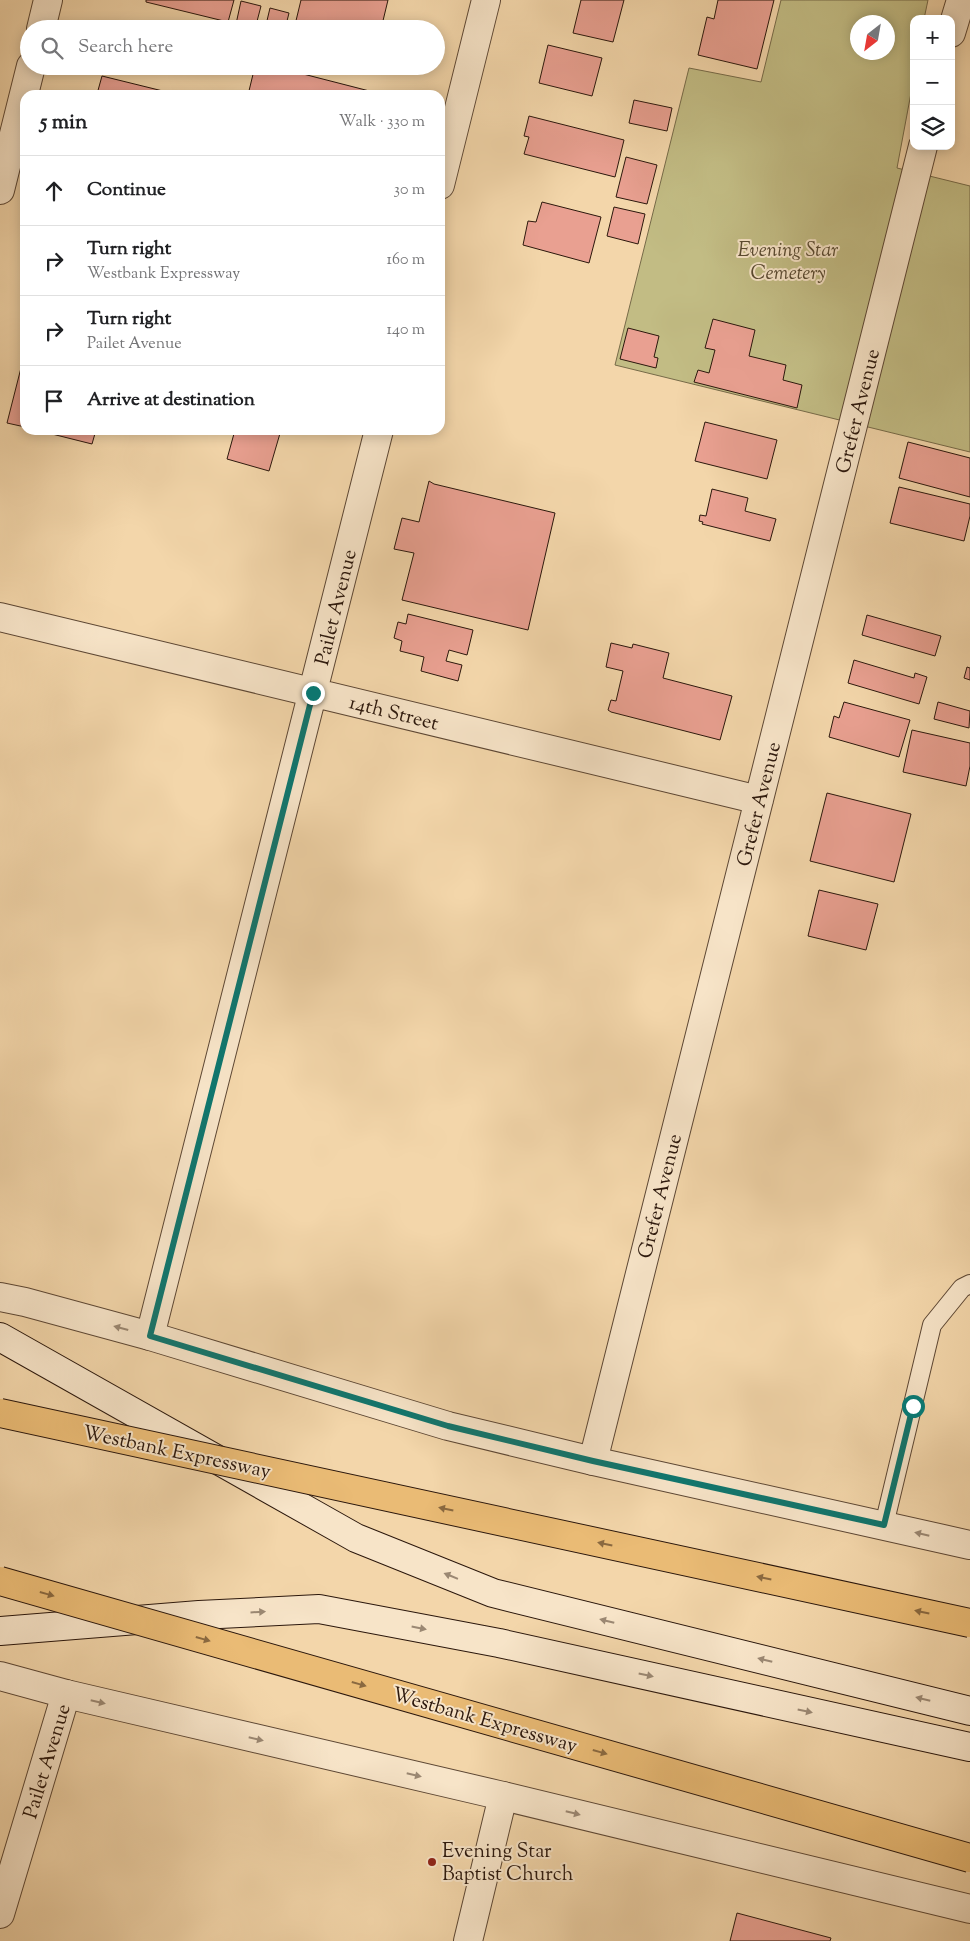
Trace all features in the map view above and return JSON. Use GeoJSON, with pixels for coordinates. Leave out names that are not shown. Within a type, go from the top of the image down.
{"type":"FeatureCollection","features":[{"type":"Feature","properties":{"kind":"highway","name":"Westbank Expressway"},"geometry":{"type":"LineString","coordinates":[[0,1413],[970,1623]]}},
{"type":"Feature","properties":{"kind":"highway","name":"Westbank Expressway"},"geometry":{"type":"LineString","coordinates":[[0,1581],[970,1858]]}},
{"type":"Feature","properties":{"kind":"street"},"geometry":{"type":"LineString","coordinates":[[43,20],[48,0]]}},
{"type":"Feature","properties":{"kind":"street"},"geometry":{"type":"LineString","coordinates":[[445,165],[486,0]]}},
{"type":"Feature","properties":{"kind":"street"},"geometry":{"type":"LineString","coordinates":[[955,21],[962,0]]}},
{"type":"Feature","properties":{"kind":"street"},"geometry":{"type":"LineString","coordinates":[[25,90],[29,75]]}},
{"type":"Feature","properties":{"kind":"street"},"geometry":{"type":"LineString","coordinates":[[0,190],[20,110]]}},
{"type":"Feature","properties":{"kind":"street","name":"Grefer Avenue"},"geometry":{"type":"LineString","coordinates":[[593,1461],[922,150]]}},
{"type":"Feature","properties":{"kind":"street","name":"Pailet Avenue"},"geometry":{"type":"LineString","coordinates":[[150,1336],[378,435]]}},
{"type":"Feature","properties":{"kind":"street","name":"14th Street"},"geometry":{"type":"LineString","coordinates":[[0,617],[759,800]]}},
{"type":"Feature","properties":{"kind":"street"},"geometry":{"type":"LineString","coordinates":[[0,1297],[150,1336],[448,1426],[593,1461],[970,1545]]}},
{"type":"Feature","properties":{"kind":"street"},"geometry":{"type":"LineString","coordinates":[[0,1337],[356,1538],[493,1593],[970,1711]]}},
{"type":"Feature","properties":{"kind":"street"},"geometry":{"type":"LineString","coordinates":[[0,1631],[318,1609],[499,1643],[970,1747]]}},
{"type":"Feature","properties":{"kind":"street"},"geometry":{"type":"LineString","coordinates":[[0,1676],[66,1694],[503,1796],[970,1909]]}},
{"type":"Feature","properties":{"kind":"street","name":"Pailet Avenue"},"geometry":{"type":"LineString","coordinates":[[0,1914],[66,1694]]}},
{"type":"Feature","properties":{"kind":"street"},"geometry":{"type":"LineString","coordinates":[[468,1941],[503,1796]]}},
{"type":"Feature","properties":{"kind":"lane"},"geometry":{"type":"LineString","coordinates":[[884,1525],[932,1325],[962,1288],[970,1284]]}},
{"type":"Feature","properties":{"kind":"green space","name":"Evening Star Cemetery"},"geometry":{"type":"Polygon","coordinates":[[[781,0],[928,0],[925,15],[910,15],[910,98],[897,168],[970,186],[970,452],[615,365],[689,68],[761,82],[781,0]]]}},
{"type":"Feature","properties":{"kind":"building"},"geometry":{"type":"Polygon","coordinates":[[[146,0],[234,0],[229,20],[220,20],[146,2],[146,0]]]}},
{"type":"Feature","properties":{"kind":"building"},"geometry":{"type":"Polygon","coordinates":[[[301,0],[388,0],[383,20],[296,20],[301,0]]]}},
{"type":"Feature","properties":{"kind":"building"},"geometry":{"type":"Polygon","coordinates":[[[581,0],[624,0],[613,42],[573,33],[581,0]]]}},
{"type":"Feature","properties":{"kind":"building"},"geometry":{"type":"Polygon","coordinates":[[[718,0],[774,0],[757,69],[698,55],[707,17],[714,19],[718,0]]]}},
{"type":"Feature","properties":{"kind":"building"},"geometry":{"type":"Polygon","coordinates":[[[241,1],[261,6],[257,20],[237,20],[241,1]]]}},
{"type":"Feature","properties":{"kind":"building"},"geometry":{"type":"Polygon","coordinates":[[[270,8],[289,13],[287,20],[267,20],[270,8]]]}},
{"type":"Feature","properties":{"kind":"building"},"geometry":{"type":"Polygon","coordinates":[[[548,45],[602,58],[592,96],[539,83],[548,45]]]}},
{"type":"Feature","properties":{"kind":"building"},"geometry":{"type":"Polygon","coordinates":[[[253,75],[307,75],[366,90],[249,90],[253,75]]]}},
{"type":"Feature","properties":{"kind":"building"},"geometry":{"type":"Polygon","coordinates":[[[102,76],[159,90],[98,90],[102,76]]]}},
{"type":"Feature","properties":{"kind":"building"},"geometry":{"type":"Polygon","coordinates":[[[634,100],[672,108],[667,131],[629,123],[634,100]]]}},
{"type":"Feature","properties":{"kind":"building"},"geometry":{"type":"Polygon","coordinates":[[[529,116],[624,140],[615,177],[524,154],[529,137],[524,136],[529,116]]]}},
{"type":"Feature","properties":{"kind":"building"},"geometry":{"type":"Polygon","coordinates":[[[626,157],[657,165],[647,204],[616,197],[626,157]]]}},
{"type":"Feature","properties":{"kind":"building"},"geometry":{"type":"Polygon","coordinates":[[[542,202],[601,217],[589,263],[523,245],[528,221],[536,222],[542,202]]]}},
{"type":"Feature","properties":{"kind":"building"},"geometry":{"type":"Polygon","coordinates":[[[614,207],[645,214],[638,244],[607,236],[614,207]]]}},
{"type":"Feature","properties":{"kind":"building"},"geometry":{"type":"Polygon","coordinates":[[[713,319],[755,330],[749,356],[786,365],[783,380],[802,385],[797,408],[694,382],[698,370],[709,373],[715,350],[705,348],[713,319]]]}},
{"type":"Feature","properties":{"kind":"building"},"geometry":{"type":"Polygon","coordinates":[[[628,328],[659,336],[654,357],[658,358],[656,368],[620,359],[628,328]]]}},
{"type":"Feature","properties":{"kind":"building"},"geometry":{"type":"Polygon","coordinates":[[[20,372],[20,426],[7,423],[20,372]]]}},
{"type":"Feature","properties":{"kind":"building"},"geometry":{"type":"Polygon","coordinates":[[[705,422],[777,440],[767,479],[695,461],[705,422]]]}},
{"type":"Feature","properties":{"kind":"building"},"geometry":{"type":"Polygon","coordinates":[[[56,435],[95,435],[92,444],[56,435]]]}},
{"type":"Feature","properties":{"kind":"building"},"geometry":{"type":"Polygon","coordinates":[[[234,435],[280,435],[269,471],[227,459],[234,435]]]}},
{"type":"Feature","properties":{"kind":"building"},"geometry":{"type":"Polygon","coordinates":[[[908,442],[970,458],[970,497],[899,478],[908,442]]]}},
{"type":"Feature","properties":{"kind":"building"},"geometry":{"type":"Polygon","coordinates":[[[429,481],[434,484],[555,513],[528,630],[402,600],[414,553],[394,549],[402,518],[419,522],[429,481]]]}},
{"type":"Feature","properties":{"kind":"building"},"geometry":{"type":"Polygon","coordinates":[[[899,487],[970,504],[970,516],[964,541],[890,523],[899,487]]]}},
{"type":"Feature","properties":{"kind":"building"},"geometry":{"type":"Polygon","coordinates":[[[712,489],[748,498],[745,511],[776,519],[770,541],[702,524],[703,522],[699,521],[700,515],[706,516],[712,489]]]}},
{"type":"Feature","properties":{"kind":"building"},"geometry":{"type":"Polygon","coordinates":[[[408,614],[473,630],[467,655],[449,650],[446,661],[462,665],[458,681],[421,671],[424,657],[400,651],[402,641],[394,638],[398,622],[406,624],[408,614]]]}},
{"type":"Feature","properties":{"kind":"building"},"geometry":{"type":"Polygon","coordinates":[[[867,615],[941,636],[935,656],[862,635],[867,615]]]}},
{"type":"Feature","properties":{"kind":"building"},"geometry":{"type":"Polygon","coordinates":[[[611,643],[632,648],[633,644],[669,653],[663,678],[732,696],[720,740],[608,710],[611,700],[616,701],[623,671],[606,667],[611,643]]]}},
{"type":"Feature","properties":{"kind":"building"},"geometry":{"type":"Polygon","coordinates":[[[854,660],[914,678],[915,673],[927,677],[919,704],[848,683],[854,660]]]}},
{"type":"Feature","properties":{"kind":"building"},"geometry":{"type":"Polygon","coordinates":[[[967,667],[970,668],[970,680],[964,678],[967,667]]]}},
{"type":"Feature","properties":{"kind":"building"},"geometry":{"type":"Polygon","coordinates":[[[844,702],[910,720],[899,757],[829,737],[834,716],[839,718],[844,702]]]}},
{"type":"Feature","properties":{"kind":"building"},"geometry":{"type":"Polygon","coordinates":[[[938,702],[970,711],[969,728],[934,719],[938,702]]]}},
{"type":"Feature","properties":{"kind":"building"},"geometry":{"type":"Polygon","coordinates":[[[912,730],[970,743],[970,766],[966,786],[903,772],[912,730]]]}},
{"type":"Feature","properties":{"kind":"building"},"geometry":{"type":"Polygon","coordinates":[[[827,793],[911,814],[894,882],[810,861],[827,793]]]}},
{"type":"Feature","properties":{"kind":"building"},"geometry":{"type":"Polygon","coordinates":[[[819,890],[878,904],[866,950],[808,936],[819,890]]]}},
{"type":"Feature","properties":{"kind":"building"},"geometry":{"type":"Polygon","coordinates":[[[737,1913],[831,1938],[830,1941],[730,1941],[737,1913]]]}},
{"type":"Feature","properties":{"kind":"place","name":"Evening Star Baptist Church"},"geometry":{"type":"Point","coordinates":[432,1862]}},
{"type":"Feature","properties":{"kind":"route"},"geometry":{"type":"LineString","coordinates":[[313,693],[150,1336],[448,1426],[593,1461],[884,1525],[913,1406]]}}]}
